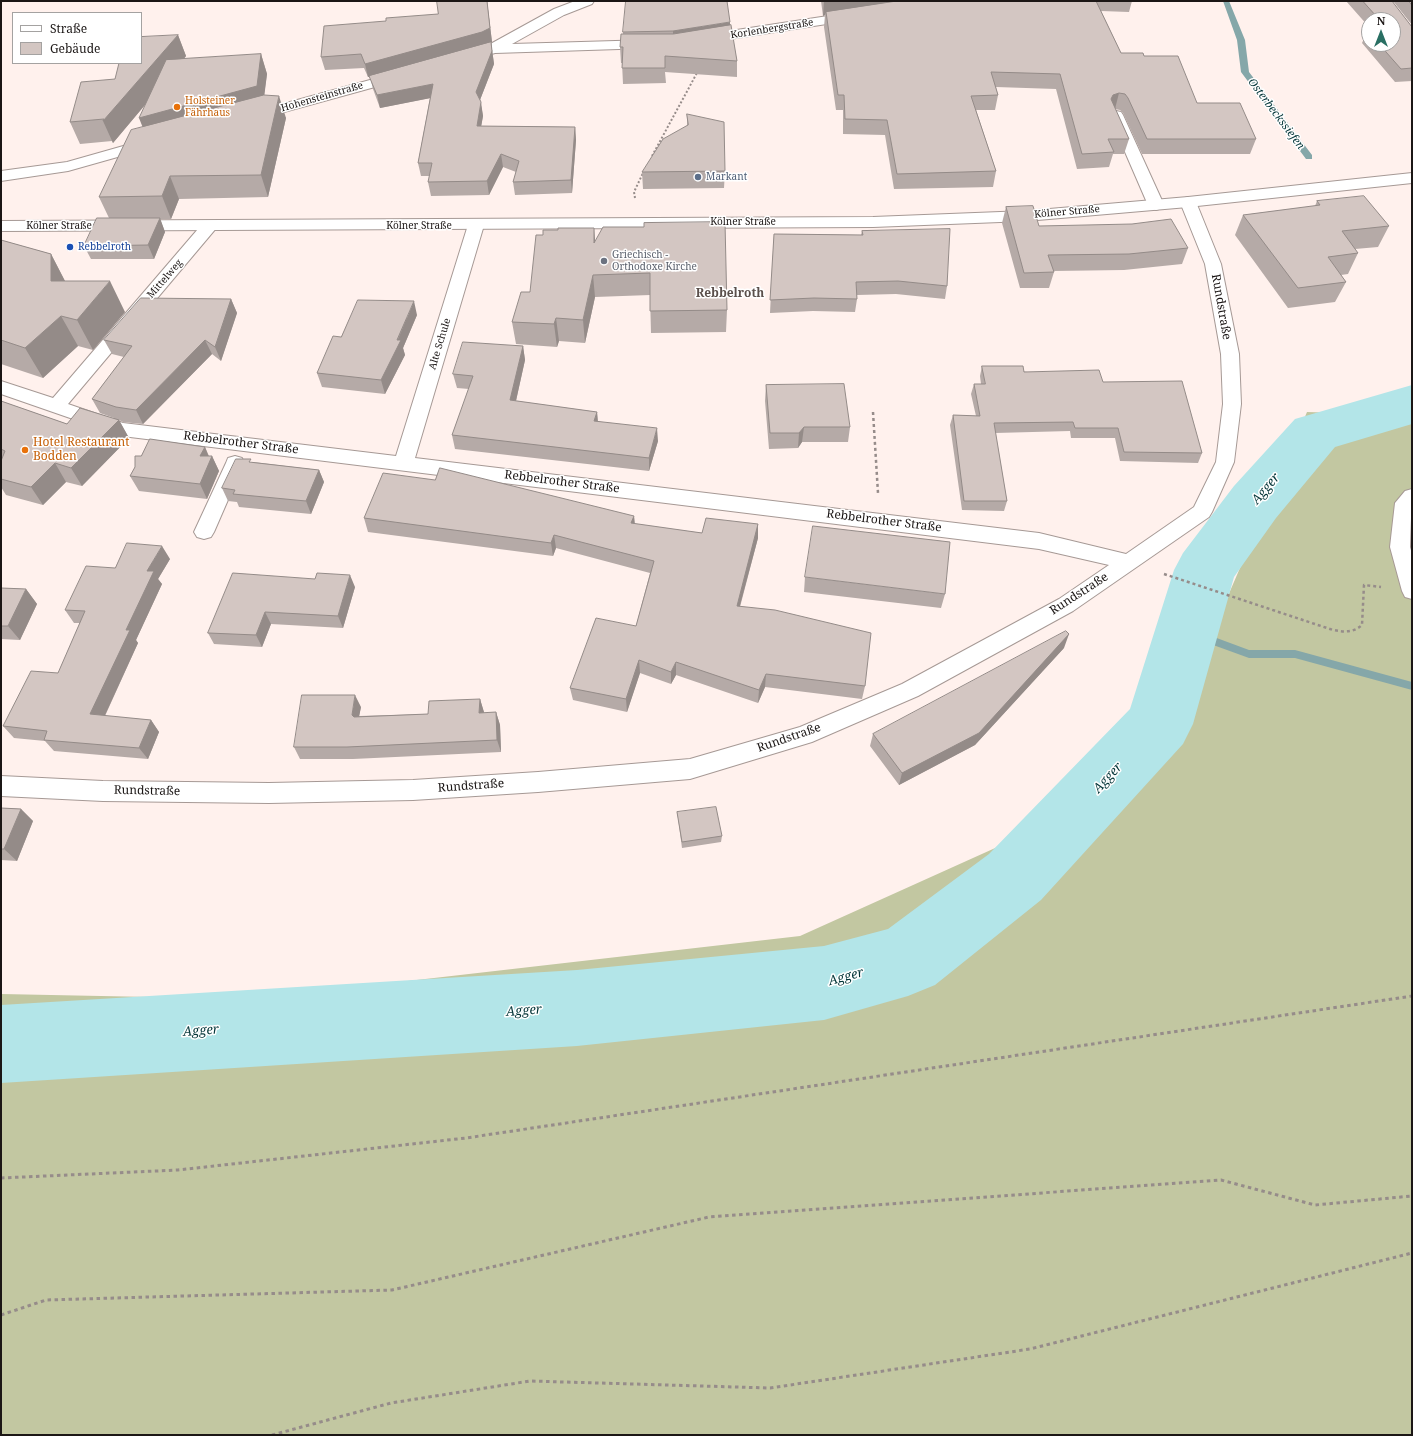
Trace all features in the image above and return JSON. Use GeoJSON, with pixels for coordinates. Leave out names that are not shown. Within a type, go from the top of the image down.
{"type":"FeatureCollection","features":[{"type":"Feature","properties":{"kind":"street"},"geometry":{"type":"LineString","coordinates":[[490,50],[559,12],[587,1]]}},
{"type":"Feature","properties":{"kind":"street","name":"Korlenbergstraße"},"geometry":{"type":"LineString","coordinates":[[689,41],[870,14]]}},
{"type":"Feature","properties":{"kind":"street"},"geometry":{"type":"LineString","coordinates":[[452,61],[490,50],[540,46],[666,44]]}},
{"type":"Feature","properties":{"kind":"street","name":"Hohensteinstraße"},"geometry":{"type":"LineString","coordinates":[[245,118],[413,72]]}},
{"type":"Feature","properties":{"kind":"street"},"geometry":{"type":"LineString","coordinates":[[1115,114],[1156,205]]}},
{"type":"Feature","properties":{"kind":"street"},"geometry":{"type":"LineString","coordinates":[[1,176],[68,166],[160,141]]}},
{"type":"Feature","properties":{"kind":"street","name":"Kölner Straße"},"geometry":{"type":"LineString","coordinates":[[1,226],[873,222],[1026,216],[1188,202],[1412,178]]}},
{"type":"Feature","properties":{"kind":"street","name":"Rundstraße"},"geometry":{"type":"LineString","coordinates":[[1,786],[103,791],[206,792],[413,790],[538,782],[690,769],[804,735],[910,690],[1066,605],[1202,512],[1225,462],[1232,404],[1230,354],[1213,264],[1188,202]]}},
{"type":"Feature","properties":{"kind":"street","name":"Alte Schule"},"geometry":{"type":"LineString","coordinates":[[404,462],[476,225]]}},
{"type":"Feature","properties":{"kind":"street","name":"Mittelweg"},"geometry":{"type":"LineString","coordinates":[[57,405],[210,226]]}},
{"type":"Feature","properties":{"kind":"street","name":"Rebbelrother Straße"},"geometry":{"type":"LineString","coordinates":[[1,387],[57,405],[122,429],[880,520],[1039,541],[1128,562]]}},
{"type":"Feature","properties":{"kind":"street"},"geometry":{"type":"LineString","coordinates":[[204,532],[244,444]]}},
{"type":"Feature","properties":{"kind":"street"},"geometry":{"type":"LineString","coordinates":[[1412,496],[1405,503],[1400,547],[1412,591]]}},
{"type":"Feature","properties":{"kind":"path"},"geometry":{"type":"LineString","coordinates":[[650,160],[700,69],[713,38]]}},
{"type":"Feature","properties":{"kind":"path"},"geometry":{"type":"LineString","coordinates":[[637,224],[634,192],[644,173]]}},
{"type":"Feature","properties":{"kind":"path"},"geometry":{"type":"LineString","coordinates":[[873,412],[880,520]]}},
{"type":"Feature","properties":{"kind":"path"},"geometry":{"type":"LineString","coordinates":[[1161,573],[1333,630],[1352,632],[1358,630],[1362,626],[1364,585],[1412,591]]}},
{"type":"Feature","properties":{"kind":"path"},"geometry":{"type":"LineString","coordinates":[[1,1178],[178,1170],[466,1138],[1230,1022],[1412,996]]}},
{"type":"Feature","properties":{"kind":"path"},"geometry":{"type":"LineString","coordinates":[[1,1315],[46,1300],[392,1290],[709,1217],[1221,1180],[1315,1205],[1412,1196]]}},
{"type":"Feature","properties":{"kind":"path"},"geometry":{"type":"LineString","coordinates":[[272,1435],[390,1403],[530,1381],[770,1388],[1030,1349],[1412,1253]]}},
{"type":"Feature","properties":{"kind":"green space"},"geometry":{"type":"Polygon","coordinates":[[[1307,412],[1412,415],[1412,1435],[1,1435],[1,994],[251,999],[800,936],[1024,835],[1206,647],[1307,412]]]}},
{"type":"Feature","properties":{"kind":"building"},"geometry":{"type":"Polygon","coordinates":[[[437,1],[487,1],[490,28],[482,32],[365,64],[361,54],[321,57],[324,26],[386,21],[386,18],[438,14],[437,1]]]}},
{"type":"Feature","properties":{"kind":"building"},"geometry":{"type":"Polygon","coordinates":[[[626,1],[727,1],[730,22],[673,31],[623,32],[626,1]]]}},
{"type":"Feature","properties":{"kind":"building"},"geometry":{"type":"Polygon","coordinates":[[[897,1],[1096,1],[1121,53],[1143,53],[1144,56],[1178,56],[1197,103],[1240,103],[1256,139],[1147,139],[1128,98],[1125,94],[1119,93],[1113,95],[1111,99],[1129,139],[1108,139],[1114,152],[1082,154],[1060,74],[991,72],[998,95],[971,96],[996,171],[897,174],[887,120],[845,119],[844,95],[838,95],[826,12],[897,1]]]}},
{"type":"Feature","properties":{"kind":"building"},"geometry":{"type":"Polygon","coordinates":[[[1363,1],[1392,1],[1400,12],[1373,12],[1363,1]]]}},
{"type":"Feature","properties":{"kind":"building"},"geometry":{"type":"Polygon","coordinates":[[[1401,13],[1412,27],[1412,68],[1401,69],[1386,52],[1401,52],[1401,13]]]}},
{"type":"Feature","properties":{"kind":"building"},"geometry":{"type":"Polygon","coordinates":[[[731,25],[737,61],[665,56],[665,68],[622,68],[623,47],[620,47],[621,34],[673,34],[731,25]]]}},
{"type":"Feature","properties":{"kind":"building"},"geometry":{"type":"Polygon","coordinates":[[[178,35],[103,121],[104,119],[70,122],[81,82],[115,79],[119,64],[142,64],[142,37],[178,35]]]}},
{"type":"Feature","properties":{"kind":"building"},"geometry":{"type":"Polygon","coordinates":[[[491,42],[492,51],[476,92],[481,102],[477,126],[575,127],[571,180],[513,182],[519,161],[501,154],[487,181],[428,182],[432,163],[418,163],[433,84],[377,95],[369,76],[491,42]]]}},
{"type":"Feature","properties":{"kind":"building"},"geometry":{"type":"Polygon","coordinates":[[[261,54],[257,86],[139,118],[166,60],[261,54]]]}},
{"type":"Feature","properties":{"kind":"building"},"geometry":{"type":"Polygon","coordinates":[[[264,95],[279,96],[261,175],[170,176],[162,196],[99,197],[131,130],[264,95]]]}},
{"type":"Feature","properties":{"kind":"building"},"geometry":{"type":"Polygon","coordinates":[[[687,114],[724,122],[725,171],[642,172],[663,139],[688,125],[687,114]]]}},
{"type":"Feature","properties":{"kind":"building"},"geometry":{"type":"Polygon","coordinates":[[[1364,196],[1389,226],[1342,231],[1358,253],[1328,257],[1346,282],[1298,288],[1243,215],[1320,205],[1317,201],[1364,196]]]}},
{"type":"Feature","properties":{"kind":"building"},"geometry":{"type":"Polygon","coordinates":[[[1033,206],[1039,226],[1132,224],[1171,219],[1188,248],[1129,254],[1048,255],[1054,272],[1024,273],[1006,207],[1033,206]]]}},
{"type":"Feature","properties":{"kind":"building"},"geometry":{"type":"Polygon","coordinates":[[[97,218],[160,218],[148,245],[84,246],[97,218]]]}},
{"type":"Feature","properties":{"kind":"building"},"geometry":{"type":"Polygon","coordinates":[[[725,222],[727,310],[650,311],[650,273],[593,275],[583,320],[556,318],[554,324],[512,322],[521,292],[530,292],[536,235],[543,235],[543,230],[558,230],[558,228],[594,228],[594,243],[603,227],[644,227],[644,223],[725,222]]]}},
{"type":"Feature","properties":{"kind":"building"},"geometry":{"type":"Polygon","coordinates":[[[950,229],[947,286],[898,281],[856,282],[857,299],[814,298],[770,300],[774,234],[863,235],[862,231],[950,229]]]}},
{"type":"Feature","properties":{"kind":"building"},"geometry":{"type":"Polygon","coordinates":[[[1,240],[51,254],[51,281],[110,281],[77,320],[61,316],[25,348],[1,340],[1,240]]]}},
{"type":"Feature","properties":{"kind":"building"},"geometry":{"type":"Polygon","coordinates":[[[141,298],[231,299],[215,347],[205,340],[136,410],[116,407],[92,399],[132,346],[104,340],[141,298]]]}},
{"type":"Feature","properties":{"kind":"building"},"geometry":{"type":"Polygon","coordinates":[[[358,300],[414,301],[397,340],[401,340],[381,380],[317,373],[333,336],[341,337],[358,300]]]}},
{"type":"Feature","properties":{"kind":"building"},"geometry":{"type":"Polygon","coordinates":[[[463,342],[523,346],[510,400],[597,412],[594,421],[657,428],[649,458],[452,435],[473,376],[453,374],[463,342]]]}},
{"type":"Feature","properties":{"kind":"building"},"geometry":{"type":"Polygon","coordinates":[[[982,366],[1023,366],[1024,372],[1099,370],[1103,382],[1182,381],[1202,453],[1124,452],[1118,428],[1075,428],[1073,422],[994,423],[1007,501],[964,501],[953,415],[980,416],[974,384],[985,384],[982,366]]]}},
{"type":"Feature","properties":{"kind":"building"},"geometry":{"type":"Polygon","coordinates":[[[844,384],[850,427],[804,427],[799,433],[770,433],[766,385],[844,384]]]}},
{"type":"Feature","properties":{"kind":"building"},"geometry":{"type":"Polygon","coordinates":[[[1,401],[67,424],[80,408],[119,420],[71,468],[55,463],[31,487],[1,479],[1,461],[5,451],[1,449],[1,401]]]}},
{"type":"Feature","properties":{"kind":"building"},"geometry":{"type":"Polygon","coordinates":[[[150,439],[205,447],[200,456],[212,456],[200,484],[130,476],[135,467],[135,456],[141,456],[150,439]]]}},
{"type":"Feature","properties":{"kind":"building"},"geometry":{"type":"Polygon","coordinates":[[[236,459],[251,459],[249,462],[319,470],[306,501],[233,494],[235,490],[222,488],[236,459]]]}},
{"type":"Feature","properties":{"kind":"building"},"geometry":{"type":"Polygon","coordinates":[[[440,468],[634,516],[631,523],[702,533],[706,518],[758,524],[737,606],[775,610],[871,633],[865,686],[766,674],[759,690],[676,662],[671,672],[639,660],[626,699],[570,688],[596,618],[636,626],[654,561],[554,535],[551,543],[364,518],[383,473],[435,480],[440,468]]]}},
{"type":"Feature","properties":{"kind":"building"},"geometry":{"type":"Polygon","coordinates":[[[813,526],[950,542],[945,594],[805,577],[813,526]]]}},
{"type":"Feature","properties":{"kind":"building"},"geometry":{"type":"Polygon","coordinates":[[[127,543],[162,546],[147,571],[154,571],[126,630],[130,630],[90,714],[151,720],[139,748],[44,740],[47,731],[3,726],[31,671],[58,673],[85,611],[65,610],[86,566],[115,568],[127,543]]]}},
{"type":"Feature","properties":{"kind":"building"},"geometry":{"type":"Polygon","coordinates":[[[233,573],[315,579],[317,573],[350,575],[338,616],[265,612],[256,635],[208,633],[233,573]]]}},
{"type":"Feature","properties":{"kind":"building"},"geometry":{"type":"Polygon","coordinates":[[[1,588],[26,589],[8,626],[1,626],[1,588]]]}},
{"type":"Feature","properties":{"kind":"building"},"geometry":{"type":"Polygon","coordinates":[[[1066,631],[1069,634],[979,733],[902,773],[873,734],[1066,631]]]}},
{"type":"Feature","properties":{"kind":"building"},"geometry":{"type":"Polygon","coordinates":[[[302,695],[355,695],[352,715],[354,717],[428,714],[429,701],[480,699],[479,713],[496,712],[497,740],[347,747],[294,747],[302,695]]]}},
{"type":"Feature","properties":{"kind":"building"},"geometry":{"type":"Polygon","coordinates":[[[716,807],[722,836],[682,842],[677,812],[716,807]]]}},
{"type":"Feature","properties":{"kind":"building"},"geometry":{"type":"Polygon","coordinates":[[[1,808],[21,809],[4,849],[1,849],[1,808]]]}},
{"type":"Feature","properties":{"kind":"waterway","name":"Osterbeckssiefen"},"geometry":{"type":"LineString","coordinates":[[1226,1],[1241,40],[1245,72],[1309,157]]}},
{"type":"Feature","properties":{"kind":"waterway","name":"Agger"},"geometry":{"type":"LineString","coordinates":[[1,1044],[577,1008],[824,983],[908,960],[1015,877],[1159,724],[1205,570],[1255,502],[1315,433],[1412,404]]}},
{"type":"Feature","properties":{"kind":"waterway"},"geometry":{"type":"LineString","coordinates":[[1187,631],[1249,654],[1295,654],[1412,686]]}},
{"type":"Feature","properties":{"kind":"place","name":"Holsteiner Fährhaus"},"geometry":{"type":"Point","coordinates":[177,107]}},
{"type":"Feature","properties":{"kind":"place","name":"Markant"},"geometry":{"type":"Point","coordinates":[698,177]}},
{"type":"Feature","properties":{"kind":"place","name":"Rebbelroth"},"geometry":{"type":"Point","coordinates":[70,247]}},
{"type":"Feature","properties":{"kind":"place","name":"Griechisch - Orthodoxe Kirche"},"geometry":{"type":"Point","coordinates":[604,261]}},
{"type":"Feature","properties":{"kind":"place","name":"Hotel Restaurant Bodden"},"geometry":{"type":"Point","coordinates":[25,450]}},
{"type":"Feature","properties":{"kind":"district","name":"Rebbelroth"},"geometry":{"type":"Point","coordinates":[730,294]}}]}
